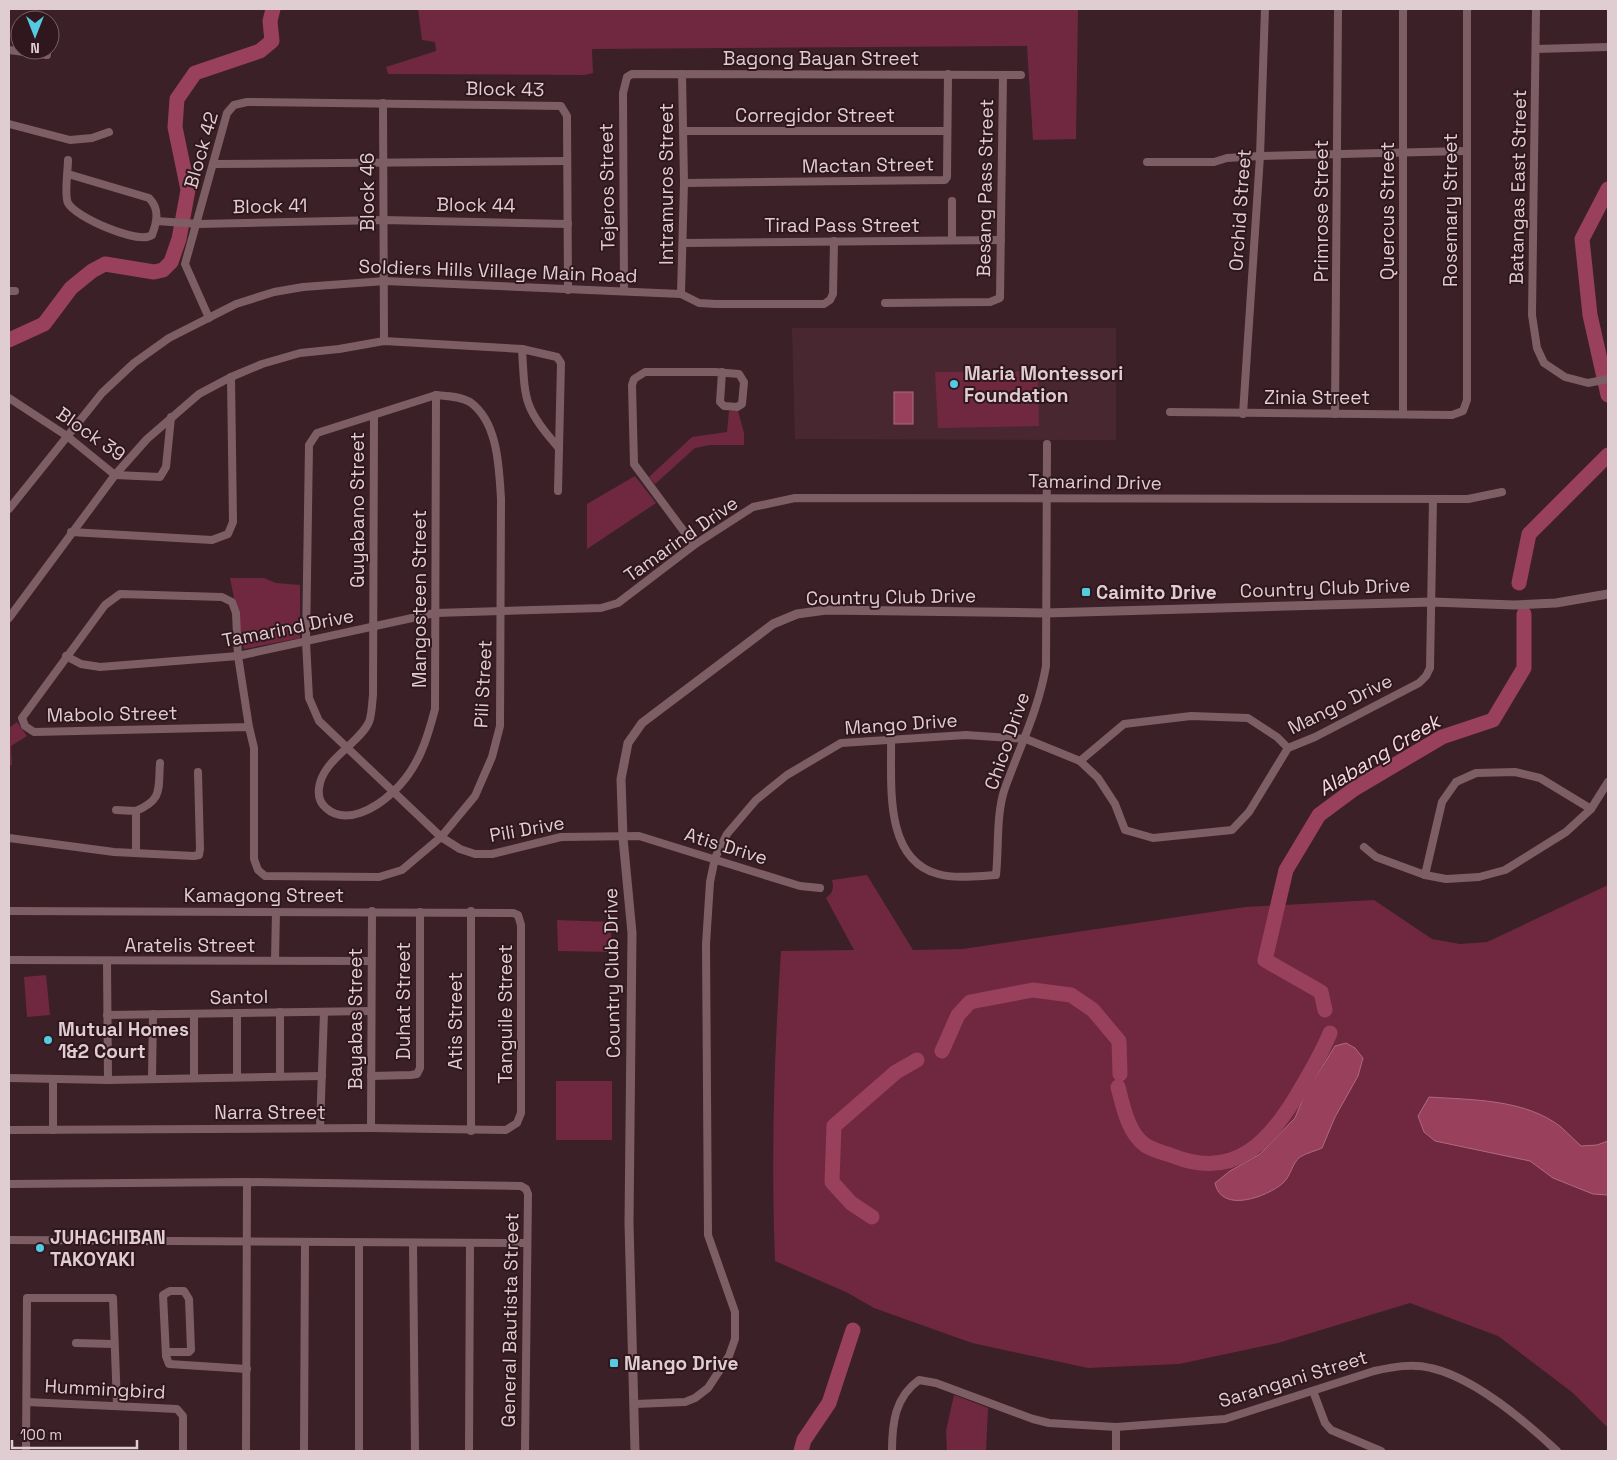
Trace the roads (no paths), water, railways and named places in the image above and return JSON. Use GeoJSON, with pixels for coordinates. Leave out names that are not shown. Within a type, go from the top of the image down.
{"type":"FeatureCollection","features":[{"type":"Feature","properties":{"kind":"street","name":"Orchid Street"},"geometry":{"type":"LineString","coordinates":[[1242,414],[1260,156],[1265,9]]}},
{"type":"Feature","properties":{"kind":"street","name":"Primrose Street"},"geometry":{"type":"LineString","coordinates":[[1336,414],[1338,9]]}},
{"type":"Feature","properties":{"kind":"street","name":"Quercus Street"},"geometry":{"type":"LineString","coordinates":[[1403,9],[1403,414]]}},
{"type":"Feature","properties":{"kind":"street","name":"Rosemary Street"},"geometry":{"type":"LineString","coordinates":[[1464,411],[1467,400],[1465,151],[1467,9]]}},
{"type":"Feature","properties":{"kind":"street","name":"Batangas East Street"},"geometry":{"type":"LineString","coordinates":[[1536,9],[1532,315],[1537,348],[1544,363],[1565,377],[1588,383],[1608,379]]}},
{"type":"Feature","properties":{"kind":"street"},"geometry":{"type":"LineString","coordinates":[[1536,49],[1608,47]]}},
{"type":"Feature","properties":{"kind":"street","name":"Bagong Bayan Street"},"geometry":{"type":"LineString","coordinates":[[624,82],[632,74],[1022,75]]}},
{"type":"Feature","properties":{"kind":"street","name":"Intramuros Street"},"geometry":{"type":"LineString","coordinates":[[681,294],[684,183],[682,74]]}},
{"type":"Feature","properties":{"kind":"street","name":"Mactan Street"},"geometry":{"type":"LineString","coordinates":[[684,183],[945,180],[947,177],[948,74]]}},
{"type":"Feature","properties":{"kind":"street","name":"Besang Pass Street"},"geometry":{"type":"LineString","coordinates":[[885,303],[998,300],[1001,294],[1003,75]]}},
{"type":"Feature","properties":{"kind":"street","name":"Tejeros Street"},"geometry":{"type":"LineString","coordinates":[[624,82],[624,291]]}},
{"type":"Feature","properties":{"kind":"street","name":"Block 42"},"geometry":{"type":"LineString","coordinates":[[208,318],[185,264],[198,224],[226,114],[234,105],[247,102],[384,103]]}},
{"type":"Feature","properties":{"kind":"street","name":"Block 43"},"geometry":{"type":"LineString","coordinates":[[384,103],[561,106],[567,116],[568,290]]}},
{"type":"Feature","properties":{"kind":"street","name":"Block 46"},"geometry":{"type":"LineString","coordinates":[[384,103],[382,163],[385,281],[384,341]]}},
{"type":"Feature","properties":{"kind":"street"},"geometry":{"type":"LineString","coordinates":[[9,124],[70,140],[92,138],[109,132]]}},
{"type":"Feature","properties":{"kind":"street","name":"Corregidor Street"},"geometry":{"type":"LineString","coordinates":[[684,132],[946,132]]}},
{"type":"Feature","properties":{"kind":"street"},"geometry":{"type":"LineString","coordinates":[[1147,162],[1214,162],[1232,157],[1465,151]]}},
{"type":"Feature","properties":{"kind":"street"},"geometry":{"type":"LineString","coordinates":[[68,160],[68,174],[68,204],[108,228],[148,238],[152,235],[157,221],[154,205],[149,198],[68,174]]}},
{"type":"Feature","properties":{"kind":"street"},"geometry":{"type":"LineString","coordinates":[[213,164],[566,160]]}},
{"type":"Feature","properties":{"kind":"street"},"geometry":{"type":"LineString","coordinates":[[952,201],[952,240]]}},
{"type":"Feature","properties":{"kind":"street","name":"Block 44"},"geometry":{"type":"LineString","coordinates":[[383,220],[568,224]]}},
{"type":"Feature","properties":{"kind":"street","name":"Block 41"},"geometry":{"type":"LineString","coordinates":[[157,221],[198,224],[383,220]]}},
{"type":"Feature","properties":{"kind":"street","name":"Tirad Pass Street"},"geometry":{"type":"LineString","coordinates":[[683,242],[1001,240]]}},
{"type":"Feature","properties":{"kind":"street","name":"Soldiers Hills Village Main Road"},"geometry":{"type":"LineString","coordinates":[[9,509],[102,393],[134,363],[169,338],[236,304],[274,292],[304,286],[385,281],[681,294],[699,302],[716,304],[824,304],[830,300],[833,294],[834,241]]}},
{"type":"Feature","properties":{"kind":"street"},"geometry":{"type":"LineString","coordinates":[[9,618],[115,475],[147,439],[171,417],[200,394],[231,377],[262,364],[300,353],[384,341],[522,349],[553,355],[560,359],[558,491]]}},
{"type":"Feature","properties":{"kind":"street"},"geometry":{"type":"LineString","coordinates":[[522,349],[526,402],[546,434],[558,447]]}},
{"type":"Feature","properties":{"kind":"street"},"geometry":{"type":"LineString","coordinates":[[694,545],[634,464],[632,385],[634,379],[645,372],[722,372],[739,374],[743,378],[740,405],[727,407],[720,402],[722,372]]}},
{"type":"Feature","properties":{"kind":"street"},"geometry":{"type":"LineString","coordinates":[[71,532],[212,540],[228,534],[233,522],[231,377]]}},
{"type":"Feature","properties":{"kind":"street","name":"Pili Street"},"geometry":{"type":"LineString","coordinates":[[436,395],[456,397],[468,401],[478,410],[492,438],[499,462],[502,498],[500,726],[492,757],[475,796],[441,837],[319,721],[308,698],[306,642],[308,445],[317,433],[436,395]]}},
{"type":"Feature","properties":{"kind":"street","name":"Mangosteen Street"},"geometry":{"type":"LineString","coordinates":[[394,792],[419,757],[427,741],[435,709],[436,395]]}},
{"type":"Feature","properties":{"kind":"street","name":"Block 39"},"geometry":{"type":"LineString","coordinates":[[9,398],[67,436],[115,475],[160,477],[166,467],[171,417]]}},
{"type":"Feature","properties":{"kind":"street","name":"Zinia Street"},"geometry":{"type":"LineString","coordinates":[[1170,412],[1452,415],[1464,411]]}},
{"type":"Feature","properties":{"kind":"street","name":"Guyabano Street"},"geometry":{"type":"LineString","coordinates":[[374,414],[373,695],[368,722],[329,766],[319,786],[319,798],[323,806],[342,817],[371,810],[394,792]]}},
{"type":"Feature","properties":{"kind":"street"},"geometry":{"type":"LineString","coordinates":[[1046,613],[1047,444]]}},
{"type":"Feature","properties":{"kind":"street","name":"Tamarind Drive"},"geometry":{"type":"LineString","coordinates":[[66,656],[81,664],[100,667],[238,656],[435,613],[601,608],[618,603],[694,545],[753,507],[795,498],[1468,499],[1502,492]]}},
{"type":"Feature","properties":{"kind":"street"},"geometry":{"type":"LineString","coordinates":[[1432,602],[1433,499]]}},
{"type":"Feature","properties":{"kind":"street","name":"Mabolo Street"},"geometry":{"type":"LineString","coordinates":[[120,594],[222,597],[232,602],[236,614],[238,656],[249,727],[34,732],[25,726],[22,718],[105,605],[120,594]]}},
{"type":"Feature","properties":{"kind":"street","name":"Country Club Drive"},"geometry":{"type":"LineString","coordinates":[[635,1451],[628,1223],[632,933],[623,838],[621,779],[628,743],[642,723],[773,624],[797,614],[826,610],[1046,613],[1432,602],[1514,605],[1556,603],[1608,597]]}},
{"type":"Feature","properties":{"kind":"street","name":"Mango Drive"},"geometry":{"type":"LineString","coordinates":[[635,1404],[685,1402],[695,1398],[708,1388],[729,1356],[735,1339],[735,1312],[708,1235],[706,944],[710,882],[715,858],[727,834],[756,800],[787,776],[841,743],[966,735],[1026,739],[1080,761],[1098,778],[1115,804],[1125,830],[1153,838],[1232,830],[1250,812],[1288,748],[1360,714],[1419,683],[1426,676],[1430,668],[1432,602]]}},
{"type":"Feature","properties":{"kind":"street","name":"Chico Drive"},"geometry":{"type":"LineString","coordinates":[[891,739],[895,829],[908,854],[923,868],[939,875],[996,875],[999,821],[1004,792],[1026,739],[1040,696],[1046,666],[1046,613]]}},
{"type":"Feature","properties":{"kind":"street"},"geometry":{"type":"LineString","coordinates":[[1080,761],[1124,724],[1191,716],[1248,718],[1277,737],[1288,748]]}},
{"type":"Feature","properties":{"kind":"street"},"geometry":{"type":"LineString","coordinates":[[249,727],[254,748],[254,859],[258,870],[265,876],[379,877],[402,870],[441,837]]}},
{"type":"Feature","properties":{"kind":"street"},"geometry":{"type":"LineString","coordinates":[[116,810],[136,811],[156,800],[160,763]]}},
{"type":"Feature","properties":{"kind":"street"},"geometry":{"type":"LineString","coordinates":[[9,838],[136,854],[198,855],[200,849],[198,772]]}},
{"type":"Feature","properties":{"kind":"street"},"geometry":{"type":"LineString","coordinates":[[1426,875],[1442,802],[1456,782],[1476,773],[1515,772],[1540,778],[1591,809]]}},
{"type":"Feature","properties":{"kind":"street"},"geometry":{"type":"LineString","coordinates":[[1364,847],[1376,857],[1426,875],[1446,879],[1480,877],[1505,870],[1566,832],[1591,809],[1608,782]]}},
{"type":"Feature","properties":{"kind":"street"},"geometry":{"type":"LineString","coordinates":[[136,811],[136,854]]}},
{"type":"Feature","properties":{"kind":"street","name":"Atis Drive"},"geometry":{"type":"LineString","coordinates":[[623,838],[639,836],[715,858],[800,886],[820,888]]}},
{"type":"Feature","properties":{"kind":"street","name":"Pili Drive"},"geometry":{"type":"LineString","coordinates":[[441,837],[460,849],[476,854],[492,854],[561,837],[623,838]]}},
{"type":"Feature","properties":{"kind":"street"},"geometry":{"type":"LineString","coordinates":[[275,960],[276,911]]}},
{"type":"Feature","properties":{"kind":"street","name":"Bayabas Street"},"geometry":{"type":"LineString","coordinates":[[371,1128],[372,911]]}},
{"type":"Feature","properties":{"kind":"street","name":"Kamagong Street"},"geometry":{"type":"LineString","coordinates":[[9,912],[471,911],[508,912],[518,915]]}},
{"type":"Feature","properties":{"kind":"street","name":"Atis Street"},"geometry":{"type":"LineString","coordinates":[[471,911],[471,1131]]}},
{"type":"Feature","properties":{"kind":"street","name":"Duhat Street"},"geometry":{"type":"LineString","coordinates":[[371,1076],[411,1076],[417,1074],[420,1068],[420,912]]}},
{"type":"Feature","properties":{"kind":"street","name":"Tanguile Street"},"geometry":{"type":"LineString","coordinates":[[518,915],[521,925],[522,1113]]}},
{"type":"Feature","properties":{"kind":"street","name":"Aratelis Street"},"geometry":{"type":"LineString","coordinates":[[9,960],[371,961]]}},
{"type":"Feature","properties":{"kind":"street"},"geometry":{"type":"LineString","coordinates":[[107,961],[108,1080]]}},
{"type":"Feature","properties":{"kind":"street","name":"Santol"},"geometry":{"type":"LineString","coordinates":[[107,1015],[371,1011]]}},
{"type":"Feature","properties":{"kind":"street"},"geometry":{"type":"LineString","coordinates":[[280,1012],[280,1075]]}},
{"type":"Feature","properties":{"kind":"street"},"geometry":{"type":"LineString","coordinates":[[320,1128],[324,1012]]}},
{"type":"Feature","properties":{"kind":"street"},"geometry":{"type":"LineString","coordinates":[[237,1013],[237,1076]]}},
{"type":"Feature","properties":{"kind":"street"},"geometry":{"type":"LineString","coordinates":[[152,1078],[153,1014]]}},
{"type":"Feature","properties":{"kind":"street"},"geometry":{"type":"LineString","coordinates":[[194,1014],[194,1078]]}},
{"type":"Feature","properties":{"kind":"street"},"geometry":{"type":"LineString","coordinates":[[9,1078],[108,1080],[280,1075],[322,1076]]}},
{"type":"Feature","properties":{"kind":"street"},"geometry":{"type":"LineString","coordinates":[[53,1079],[53,1130]]}},
{"type":"Feature","properties":{"kind":"street","name":"Narra Street"},"geometry":{"type":"LineString","coordinates":[[9,1130],[371,1128],[471,1131],[506,1130],[517,1124],[522,1113]]}},
{"type":"Feature","properties":{"kind":"street"},"geometry":{"type":"LineString","coordinates":[[9,1184],[248,1182],[246,1240],[246,1451]]}},
{"type":"Feature","properties":{"kind":"street","name":"General Bautista Street"},"geometry":{"type":"LineString","coordinates":[[248,1182],[515,1186],[526,1189],[525,1451]]}},
{"type":"Feature","properties":{"kind":"street"},"geometry":{"type":"LineString","coordinates":[[9,1240],[246,1240],[359,1244],[526,1243]]}},
{"type":"Feature","properties":{"kind":"street"},"geometry":{"type":"LineString","coordinates":[[304,1451],[305,1242]]}},
{"type":"Feature","properties":{"kind":"street"},"geometry":{"type":"LineString","coordinates":[[413,1243],[415,1451]]}},
{"type":"Feature","properties":{"kind":"street"},"geometry":{"type":"LineString","coordinates":[[359,1244],[360,1451]]}},
{"type":"Feature","properties":{"kind":"street"},"geometry":{"type":"LineString","coordinates":[[469,1451],[470,1244]]}},
{"type":"Feature","properties":{"kind":"street"},"geometry":{"type":"LineString","coordinates":[[166,1352],[189,1352],[191,1350],[189,1299],[184,1291],[170,1291],[164,1295],[166,1352],[168,1362],[172,1366],[247,1369]]}},
{"type":"Feature","properties":{"kind":"street"},"geometry":{"type":"LineString","coordinates":[[26,1451],[27,1298],[113,1298],[113,1344],[117,1405]]}},
{"type":"Feature","properties":{"kind":"street"},"geometry":{"type":"LineString","coordinates":[[76,1343],[113,1344]]}},
{"type":"Feature","properties":{"kind":"street","name":"Sarangani Street"},"geometry":{"type":"LineString","coordinates":[[892,1451],[892,1430],[897,1407],[908,1388],[919,1380],[936,1382],[1032,1419],[1049,1423],[1116,1427],[1225,1420],[1393,1367],[1431,1368],[1452,1376],[1498,1402],[1557,1451]]}},
{"type":"Feature","properties":{"kind":"street"},"geometry":{"type":"LineString","coordinates":[[1313,1391],[1326,1423],[1331,1430],[1381,1451]]}},
{"type":"Feature","properties":{"kind":"street","name":"Hummingbird"},"geometry":{"type":"LineString","coordinates":[[27,1402],[177,1409],[181,1411],[183,1451]]}},
{"type":"Feature","properties":{"kind":"street"},"geometry":{"type":"LineString","coordinates":[[1116,1427],[1116,1451]]}},
{"type":"Feature","properties":{"kind":"waterway"},"geometry":{"type":"LineString","coordinates":[[9,340],[44,324],[71,288],[92,271],[105,264],[154,272],[163,270],[171,262],[179,239],[188,190],[175,127],[177,99],[195,73],[260,51],[272,41],[270,21],[273,9]]}},
{"type":"Feature","properties":{"kind":"waterway","name":"Alabang Creek"},"geometry":{"type":"LineString","coordinates":[[1608,189],[1582,239],[1590,315],[1608,395]]}},
{"type":"Feature","properties":{"kind":"waterway","name":"Alabang Creek"},"geometry":{"type":"LineString","coordinates":[[1519,583],[1529,534],[1608,455]]}},
{"type":"Feature","properties":{"kind":"waterway","name":"Alabang Creek"},"geometry":{"type":"LineString","coordinates":[[1325,1010],[1321,992],[1265,960],[1286,870],[1319,815],[1354,789],[1442,737],[1493,720],[1524,668],[1524,614]]}},
{"type":"Feature","properties":{"kind":"waterway","name":"Alabang Creek"},"geometry":{"type":"LineString","coordinates":[[942,1051],[958,1015],[970,1002],[1033,990],[1071,995],[1093,1010],[1119,1041],[1120,1074]]}},
{"type":"Feature","properties":{"kind":"waterway","name":"Alabang Creek"},"geometry":{"type":"LineString","coordinates":[[1118,1087],[1130,1126],[1134,1134],[1145,1145],[1195,1162],[1215,1163],[1233,1159],[1249,1151],[1277,1125],[1308,1076],[1330,1033]]}},
{"type":"Feature","properties":{"kind":"waterway","name":"Alabang Creek"},"geometry":{"type":"LineString","coordinates":[[872,1217],[851,1203],[832,1182],[834,1126],[896,1072],[917,1060]]}},
{"type":"Feature","properties":{"kind":"waterway","name":"Alabang Creek"},"geometry":{"type":"LineString","coordinates":[[801,1451],[804,1440],[829,1403],[853,1330]]}},
{"type":"Feature","properties":{"kind":"place","name":"Maria Montessori Foundation"},"geometry":{"type":"Point","coordinates":[954,384]}},
{"type":"Feature","properties":{"kind":"place","name":"Caimito Drive"},"geometry":{"type":"Point","coordinates":[1086,592]}},
{"type":"Feature","properties":{"kind":"place","name":"Mutual Homes 1&2 Court"},"geometry":{"type":"Point","coordinates":[48,1040]}},
{"type":"Feature","properties":{"kind":"place","name":"JUHACHIBAN TAKOYAKI"},"geometry":{"type":"Point","coordinates":[40,1248]}},
{"type":"Feature","properties":{"kind":"place","name":"Mango Drive"},"geometry":{"type":"Point","coordinates":[614,1363]}}]}
